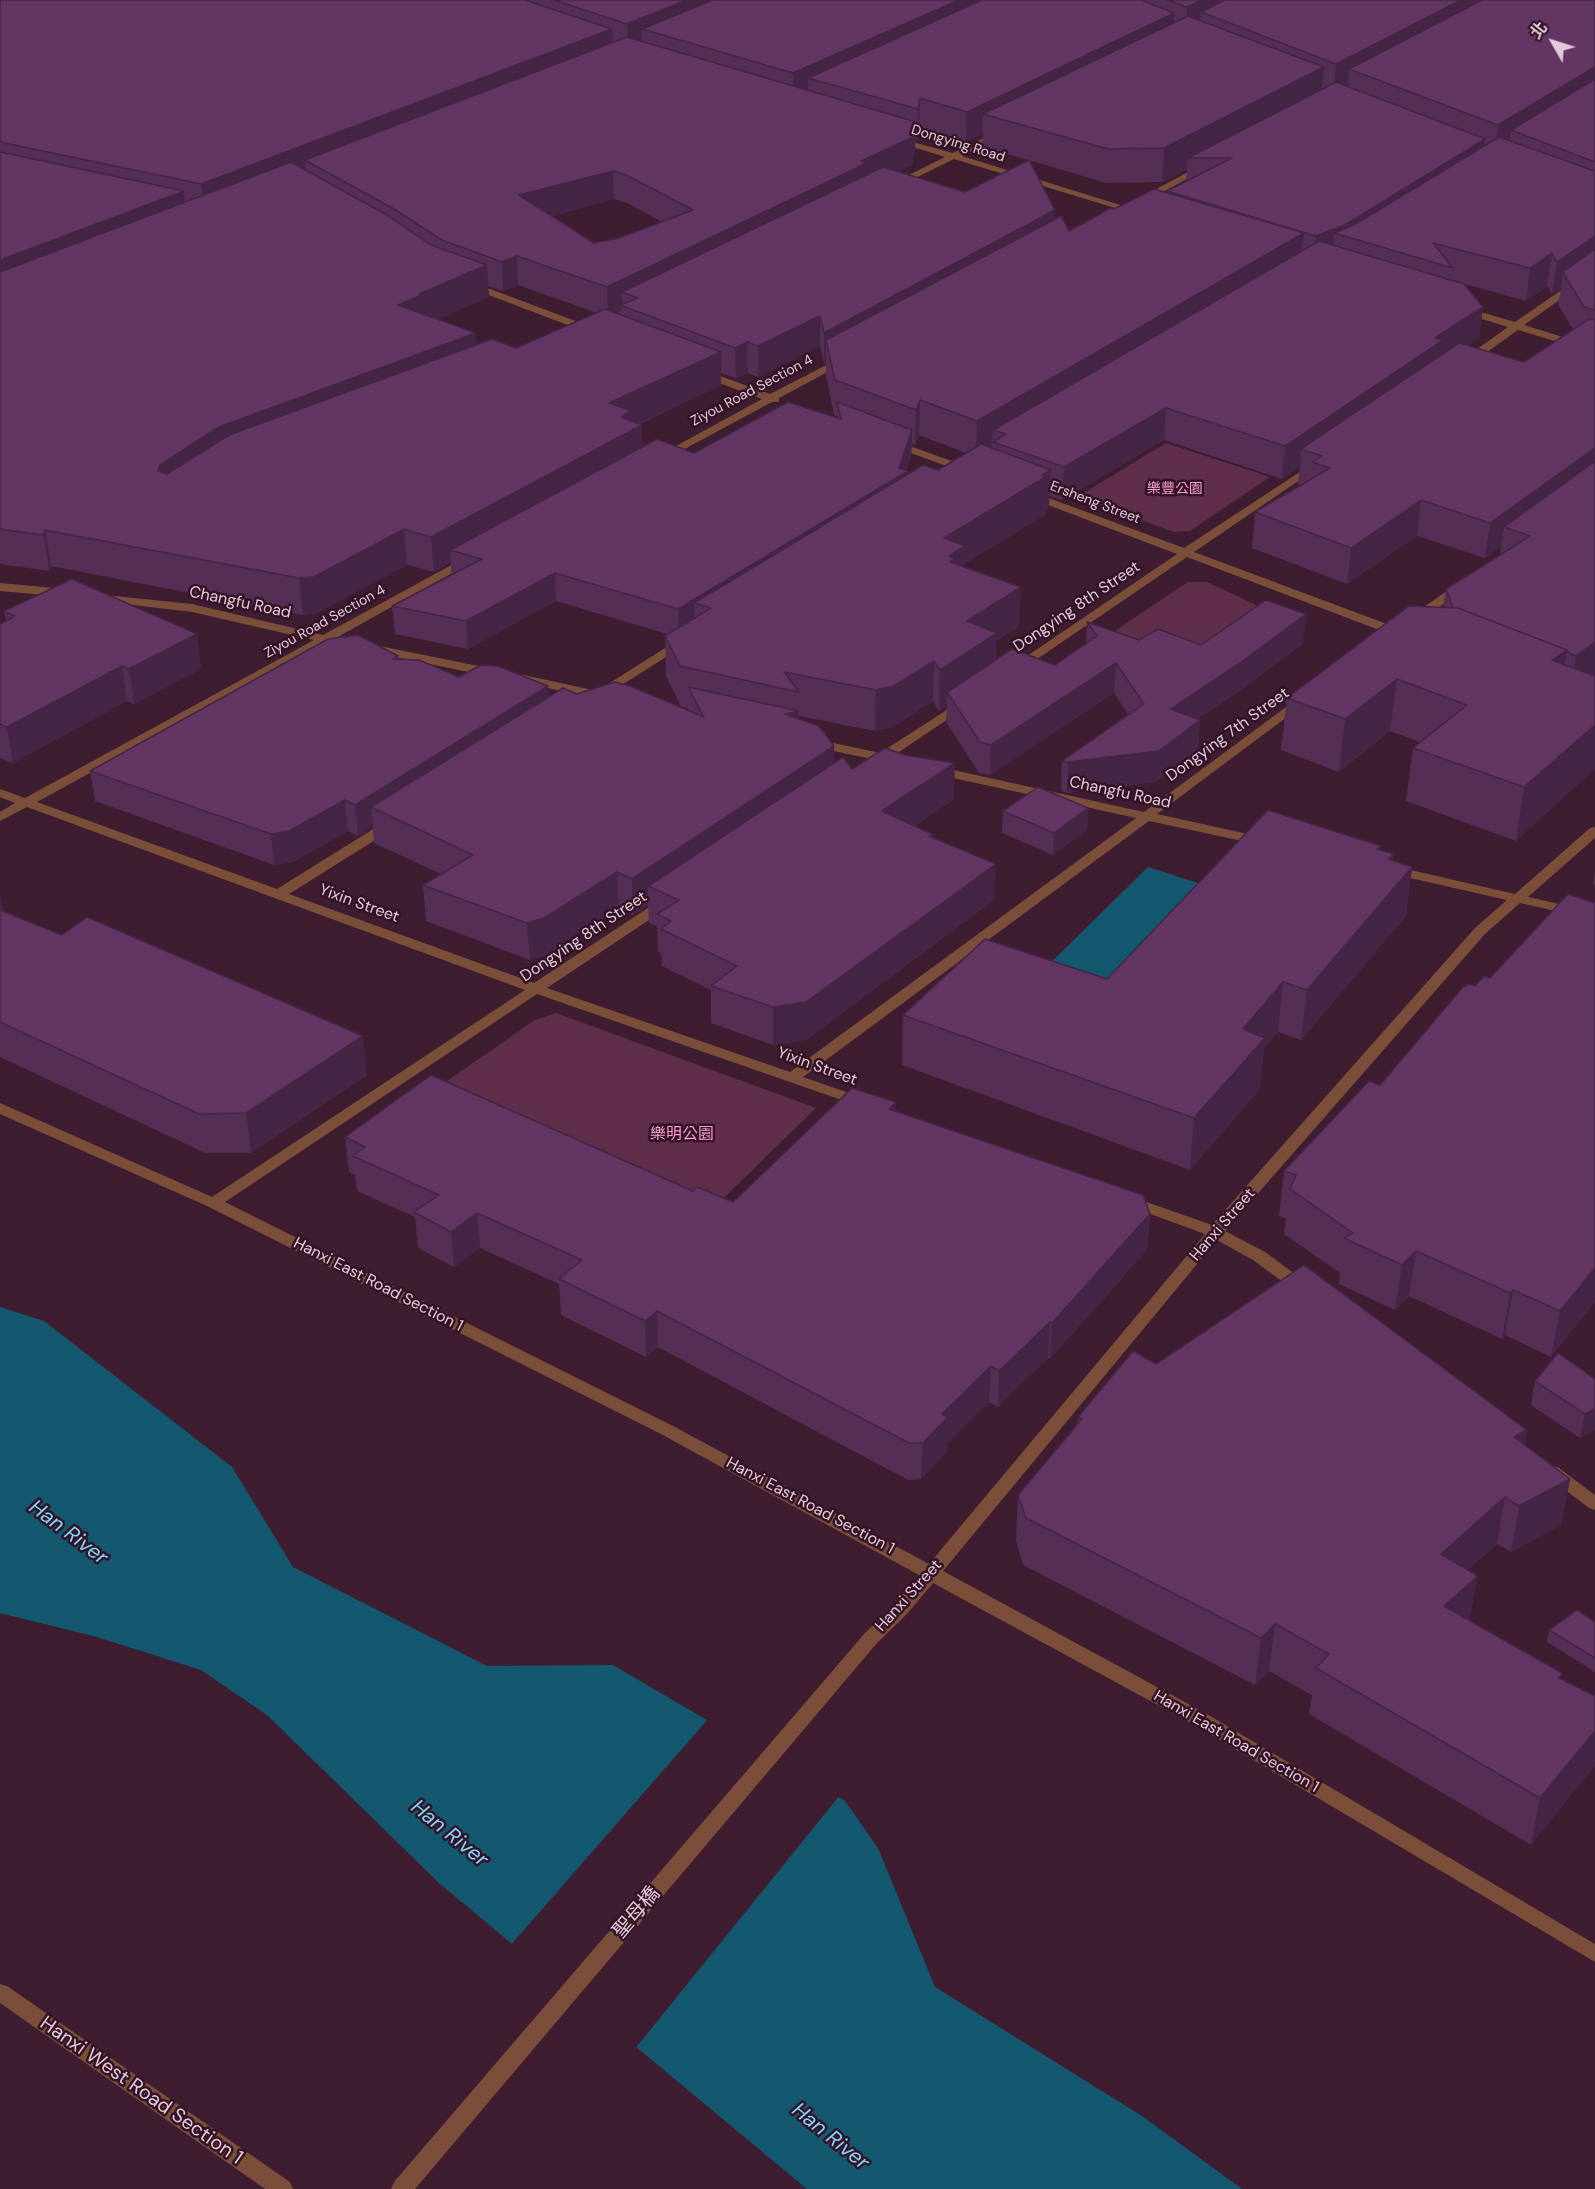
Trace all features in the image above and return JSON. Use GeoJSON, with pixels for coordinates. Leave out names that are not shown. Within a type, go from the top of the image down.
{"type":"FeatureCollection","features":[{"type":"Feature","properties":{"kind":"street"},"geometry":{"type":"LineString","coordinates":[[881,191],[1006,130]]}},
{"type":"Feature","properties":{"kind":"street","name":"Dongying Road"},"geometry":{"type":"LineString","coordinates":[[886,136],[1119,211],[1147,215]]}},
{"type":"Feature","properties":{"kind":"street"},"geometry":{"type":"LineString","coordinates":[[1119,211],[1218,159]]}},
{"type":"Feature","properties":{"kind":"street"},"geometry":{"type":"LineString","coordinates":[[1459,367],[1595,270]]}},
{"type":"Feature","properties":{"kind":"street"},"geometry":{"type":"LineString","coordinates":[[461,281],[594,331]]}},
{"type":"Feature","properties":{"kind":"street"},"geometry":{"type":"LineString","coordinates":[[1450,306],[1595,350]]}},
{"type":"Feature","properties":{"kind":"street","name":"Ziyou Road Section 4"},"geometry":{"type":"LineString","coordinates":[[656,460],[776,400],[854,354]]}},
{"type":"Feature","properties":{"kind":"street"},"geometry":{"type":"LineString","coordinates":[[692,369],[776,400]]}},
{"type":"Feature","properties":{"kind":"street"},"geometry":{"type":"LineString","coordinates":[[878,438],[968,471]]}},
{"type":"Feature","properties":{"kind":"street","name":"Dongying 8th Street"},"geometry":{"type":"LineString","coordinates":[[1009,672],[1322,460]]}},
{"type":"Feature","properties":{"kind":"street","name":"Ersheng Street"},"geometry":{"type":"LineString","coordinates":[[1020,490],[1398,636],[1473,576]]}},
{"type":"Feature","properties":{"kind":"street","name":"Ziyou Road Section 4"},"geometry":{"type":"LineString","coordinates":[[0,817],[479,555]]}},
{"type":"Feature","properties":{"kind":"street","name":"Changfu Road"},"geometry":{"type":"LineString","coordinates":[[0,587],[192,609],[621,700]]}},
{"type":"Feature","properties":{"kind":"street"},"geometry":{"type":"LineString","coordinates":[[29,605],[58,592]]}},
{"type":"Feature","properties":{"kind":"street"},"geometry":{"type":"LineString","coordinates":[[579,707],[690,637]]}},
{"type":"Feature","properties":{"kind":"street","name":"Dongying 7th Street"},"geometry":{"type":"LineString","coordinates":[[793,1077],[1310,696]]}},
{"type":"Feature","properties":{"kind":"street"},"geometry":{"type":"LineString","coordinates":[[862,771],[970,699]]}},
{"type":"Feature","properties":{"kind":"street","name":"Changfu Road"},"geometry":{"type":"LineString","coordinates":[[802,740],[1274,844]]}},
{"type":"Feature","properties":{"kind":"street","name":"Yixin Street"},"geometry":{"type":"LineString","coordinates":[[0,793],[536,989],[871,1106]]}},
{"type":"Feature","properties":{"kind":"street"},"geometry":{"type":"LineString","coordinates":[[279,894],[399,819]]}},
{"type":"Feature","properties":{"kind":"street","name":"Hanxi Street"},"geometry":{"type":"LineString","coordinates":[[871,1638],[900,1610],[1215,1232],[1480,931],[1595,831]]}},
{"type":"Feature","properties":{"kind":"street"},"geometry":{"type":"LineString","coordinates":[[1380,867],[1595,916]]}},
{"type":"Feature","properties":{"kind":"street","name":"Dongying 8th Street"},"geometry":{"type":"LineString","coordinates":[[213,1203],[674,897]]}},
{"type":"Feature","properties":{"kind":"street","name":"Hanxi East Road Section 1"},"geometry":{"type":"LineString","coordinates":[[0,1108],[213,1203],[667,1430],[1198,1718],[1595,1954]]}},
{"type":"Feature","properties":{"kind":"street"},"geometry":{"type":"LineString","coordinates":[[1115,1196],[1215,1232],[1258,1256],[1316,1298]]}},
{"type":"Feature","properties":{"kind":"street"},"geometry":{"type":"LineString","coordinates":[[1537,1461],[1595,1503]]}},
{"type":"Feature","properties":{"kind":"street","name":"聖母橋"},"geometry":{"type":"LineString","coordinates":[[402,2189],[871,1638]]}},
{"type":"Feature","properties":{"kind":"street","name":"Hanxi West Road Section 1"},"geometry":{"type":"LineString","coordinates":[[0,1992],[282,2189]]}},
{"type":"Feature","properties":{"kind":"green space","name":"樂豐公園"},"geometry":{"type":"Polygon","coordinates":[[[1166,443],[1270,477],[1190,531],[1174,532],[1077,497],[1166,443]]]}},
{"type":"Feature","properties":{"kind":"green space"},"geometry":{"type":"Polygon","coordinates":[[[1188,582],[1207,582],[1271,612],[1189,667],[1106,637],[1188,582]]]}},
{"type":"Feature","properties":{"kind":"green space","name":"樂明公園"},"geometry":{"type":"Polygon","coordinates":[[[556,1013],[816,1108],[700,1221],[424,1097],[535,1020],[556,1013]]]}},
{"type":"Feature","properties":{"kind":"water"},"geometry":{"type":"Polygon","coordinates":[[[1148,867],[1226,892],[1110,1015],[1028,985],[1148,867]]]}},
{"type":"Feature","properties":{"kind":"water","name":"Han River"},"geometry":{"type":"Polygon","coordinates":[[[0,1307],[44,1321],[232,1467],[293,1567],[487,1666],[613,1665],[845,1801],[878,1848],[935,1987],[1142,2116],[1242,2189],[807,2189],[440,1884],[267,1715],[201,1670],[97,1637],[0,1613],[0,1307]]]}},
{"type":"Feature","properties":{"kind":"pier"},"geometry":{"type":"Polygon","coordinates":[[[709,1718],[840,1795],[634,2050],[509,1947],[709,1718]]]}},
{"type":"Feature","properties":{"kind":"building"},"geometry":{"type":"Polygon","coordinates":[[[0,0],[525,0],[612,29],[201,184],[0,142],[0,0]]]}},
{"type":"Feature","properties":{"kind":"building"},"geometry":{"type":"Polygon","coordinates":[[[554,0],[687,0],[627,24],[554,0]]]}},
{"type":"Feature","properties":{"kind":"building"},"geometry":{"type":"Polygon","coordinates":[[[713,0],[959,0],[793,73],[642,29],[713,0]]]}},
{"type":"Feature","properties":{"kind":"building"},"geometry":{"type":"Polygon","coordinates":[[[982,0],[1141,0],[1174,13],[967,112],[920,98],[918,109],[808,78],[982,0]]]}},
{"type":"Feature","properties":{"kind":"building"},"geometry":{"type":"Polygon","coordinates":[[[1168,0],[1202,0],[1187,7],[1168,0]]]}},
{"type":"Feature","properties":{"kind":"building"},"geometry":{"type":"Polygon","coordinates":[[[1225,0],[1461,0],[1336,64],[1201,12],[1225,0]]]}},
{"type":"Feature","properties":{"kind":"building"},"geometry":{"type":"Polygon","coordinates":[[[1482,0],[1595,0],[1595,67],[1498,125],[1349,69],[1482,0]]]}},
{"type":"Feature","properties":{"kind":"building"},"geometry":{"type":"Polygon","coordinates":[[[1188,16],[1324,67],[1164,148],[1108,149],[983,114],[1188,16]]]}},
{"type":"Feature","properties":{"kind":"building"},"geometry":{"type":"Polygon","coordinates":[[[627,37],[916,122],[913,137],[861,161],[867,163],[607,287],[517,256],[502,262],[442,240],[394,209],[305,160],[627,37]],[[613,171],[519,195],[594,243],[619,238],[693,210],[626,175],[613,171]]]}},
{"type":"Feature","properties":{"kind":"building"},"geometry":{"type":"Polygon","coordinates":[[[1595,79],[1595,162],[1511,130],[1595,79]]]}},
{"type":"Feature","properties":{"kind":"building"},"geometry":{"type":"Polygon","coordinates":[[[1336,82],[1485,139],[1345,225],[1316,236],[1167,191],[1232,158],[1188,158],[1336,82]]]}},
{"type":"Feature","properties":{"kind":"building"},"geometry":{"type":"Polygon","coordinates":[[[1499,137],[1595,171],[1595,236],[1557,262],[1552,253],[1530,268],[1433,243],[1453,268],[1334,233],[1354,225],[1499,137]]]}},
{"type":"Feature","properties":{"kind":"building"},"geometry":{"type":"Polygon","coordinates":[[[0,152],[184,191],[0,260],[0,152]]]}},
{"type":"Feature","properties":{"kind":"building"},"geometry":{"type":"Polygon","coordinates":[[[1029,160],[1055,210],[824,333],[820,316],[758,346],[747,342],[735,348],[620,305],[638,298],[622,292],[883,167],[965,192],[1029,160]]]}},
{"type":"Feature","properties":{"kind":"building"},"geometry":{"type":"Polygon","coordinates":[[[291,162],[385,214],[431,245],[487,265],[398,305],[476,333],[219,427],[160,465],[158,471],[167,474],[229,435],[492,339],[516,348],[605,309],[721,352],[609,403],[632,411],[621,417],[642,425],[431,537],[404,529],[314,577],[299,578],[45,530],[44,535],[0,529],[0,272],[291,162]]]}},
{"type":"Feature","properties":{"kind":"building"},"geometry":{"type":"Polygon","coordinates":[[[1154,189],[1304,233],[977,421],[920,400],[916,410],[835,380],[826,340],[1061,216],[1069,231],[1111,208],[1114,209],[1154,189]]]}},
{"type":"Feature","properties":{"kind":"building"},"geometry":{"type":"Polygon","coordinates":[[[1319,241],[1464,284],[1483,307],[1435,338],[1443,340],[1285,446],[1166,408],[1064,467],[993,442],[1006,434],[993,430],[1319,241]]]}},
{"type":"Feature","properties":{"kind":"building"},"geometry":{"type":"Polygon","coordinates":[[[1595,249],[1595,310],[1584,307],[1563,272],[1595,249]]]}},
{"type":"Feature","properties":{"kind":"building"},"geometry":{"type":"Polygon","coordinates":[[[1589,319],[1595,320],[1595,448],[1490,523],[1421,500],[1351,548],[1255,512],[1330,468],[1313,462],[1322,456],[1301,449],[1459,343],[1524,362],[1589,319]]]}},
{"type":"Feature","properties":{"kind":"building"},"geometry":{"type":"Polygon","coordinates":[[[788,402],[841,419],[837,402],[912,430],[899,468],[908,471],[678,609],[555,573],[466,621],[392,606],[482,559],[450,550],[657,439],[694,453],[788,402]]]}},
{"type":"Feature","properties":{"kind":"building"},"geometry":{"type":"Polygon","coordinates":[[[981,444],[1051,470],[1042,475],[1047,476],[944,538],[965,546],[949,556],[955,559],[950,562],[1021,587],[967,621],[997,633],[940,670],[934,661],[894,686],[876,690],[784,672],[799,692],[680,666],[665,636],[711,608],[694,603],[923,465],[938,470],[981,444]]]}},
{"type":"Feature","properties":{"kind":"building"},"geometry":{"type":"Polygon","coordinates":[[[1595,461],[1595,642],[1576,656],[1567,650],[1453,608],[1446,589],[1530,536],[1504,527],[1595,461]]]}},
{"type":"Feature","properties":{"kind":"building"},"geometry":{"type":"Polygon","coordinates":[[[72,579],[197,634],[129,669],[122,666],[7,727],[0,724],[0,624],[15,616],[4,611],[72,579]]]}},
{"type":"Feature","properties":{"kind":"building"},"geometry":{"type":"Polygon","coordinates":[[[1266,600],[1306,614],[1244,660],[1171,709],[1200,720],[1159,751],[1062,761],[1144,704],[1116,663],[991,745],[980,742],[947,692],[1012,649],[1055,665],[1097,636],[1087,622],[1139,640],[1158,629],[1201,645],[1266,600]]]}},
{"type":"Feature","properties":{"kind":"building"},"geometry":{"type":"Polygon","coordinates":[[[1409,606],[1458,608],[1567,650],[1552,660],[1595,676],[1595,725],[1524,787],[1413,748],[1467,705],[1397,679],[1345,719],[1287,698],[1409,606]]]}},
{"type":"Feature","properties":{"kind":"building"},"geometry":{"type":"Polygon","coordinates":[[[358,635],[398,656],[393,659],[419,660],[459,677],[481,665],[498,666],[548,686],[355,805],[345,800],[289,831],[271,834],[90,771],[328,639],[358,635]]]}},
{"type":"Feature","properties":{"kind":"building"},"geometry":{"type":"Polygon","coordinates":[[[615,682],[704,717],[688,687],[799,711],[785,714],[819,726],[834,746],[632,879],[617,872],[544,918],[527,923],[423,885],[473,855],[371,807],[563,688],[577,694],[615,682]]]}},
{"type":"Feature","properties":{"kind":"building"},"geometry":{"type":"Polygon","coordinates":[[[885,748],[905,755],[955,763],[882,811],[932,834],[929,836],[996,864],[806,1002],[773,1007],[711,986],[737,966],[661,929],[671,921],[657,914],[679,900],[648,886],[843,757],[852,769],[885,748]]]}},
{"type":"Feature","properties":{"kind":"building"},"geometry":{"type":"Polygon","coordinates":[[[1038,787],[1088,808],[1054,833],[1003,811],[1038,787]]]}},
{"type":"Feature","properties":{"kind":"building"},"geometry":{"type":"Polygon","coordinates":[[[1268,810],[1381,846],[1377,849],[1394,854],[1388,859],[1412,867],[1307,990],[1283,982],[1243,1029],[1265,1038],[1194,1118],[903,1015],[985,939],[1107,979],[1268,810]]]}},
{"type":"Feature","properties":{"kind":"building"},"geometry":{"type":"Polygon","coordinates":[[[1568,894],[1595,903],[1595,1268],[1560,1311],[1513,1290],[1510,1293],[1416,1251],[1402,1265],[1344,1238],[1353,1233],[1290,1189],[1296,1175],[1284,1171],[1369,1081],[1380,1085],[1463,987],[1469,984],[1475,986],[1484,976],[1490,978],[1568,894]]]}},
{"type":"Feature","properties":{"kind":"building"},"geometry":{"type":"Polygon","coordinates":[[[0,910],[62,935],[87,917],[363,1036],[246,1113],[199,1114],[0,1022],[0,910]]]}},
{"type":"Feature","properties":{"kind":"building"},"geometry":{"type":"Polygon","coordinates":[[[431,1075],[693,1191],[697,1187],[733,1202],[852,1088],[896,1102],[889,1109],[1143,1195],[1150,1214],[1052,1323],[1050,1322],[999,1371],[991,1366],[942,1414],[948,1417],[923,1443],[909,1443],[657,1311],[645,1321],[559,1279],[582,1260],[477,1213],[451,1232],[414,1212],[439,1195],[353,1156],[365,1147],[345,1137],[431,1075]]]}},
{"type":"Feature","properties":{"kind":"building"},"geometry":{"type":"Polygon","coordinates":[[[1304,1265],[1527,1430],[1514,1437],[1570,1479],[1519,1506],[1505,1497],[1441,1554],[1478,1576],[1444,1606],[1562,1673],[1559,1678],[1595,1696],[1595,1731],[1540,1798],[1316,1668],[1329,1654],[1275,1624],[1261,1638],[1026,1518],[1018,1495],[1082,1419],[1078,1417],[1133,1351],[1156,1364],[1304,1265]]]}},
{"type":"Feature","properties":{"kind":"building"},"geometry":{"type":"Polygon","coordinates":[[[1558,1353],[1595,1379],[1595,1409],[1585,1414],[1535,1381],[1558,1353]]]}},
{"type":"Feature","properties":{"kind":"building"},"geometry":{"type":"Polygon","coordinates":[[[1577,1610],[1595,1622],[1595,1658],[1549,1630],[1577,1610]]]}}]}
